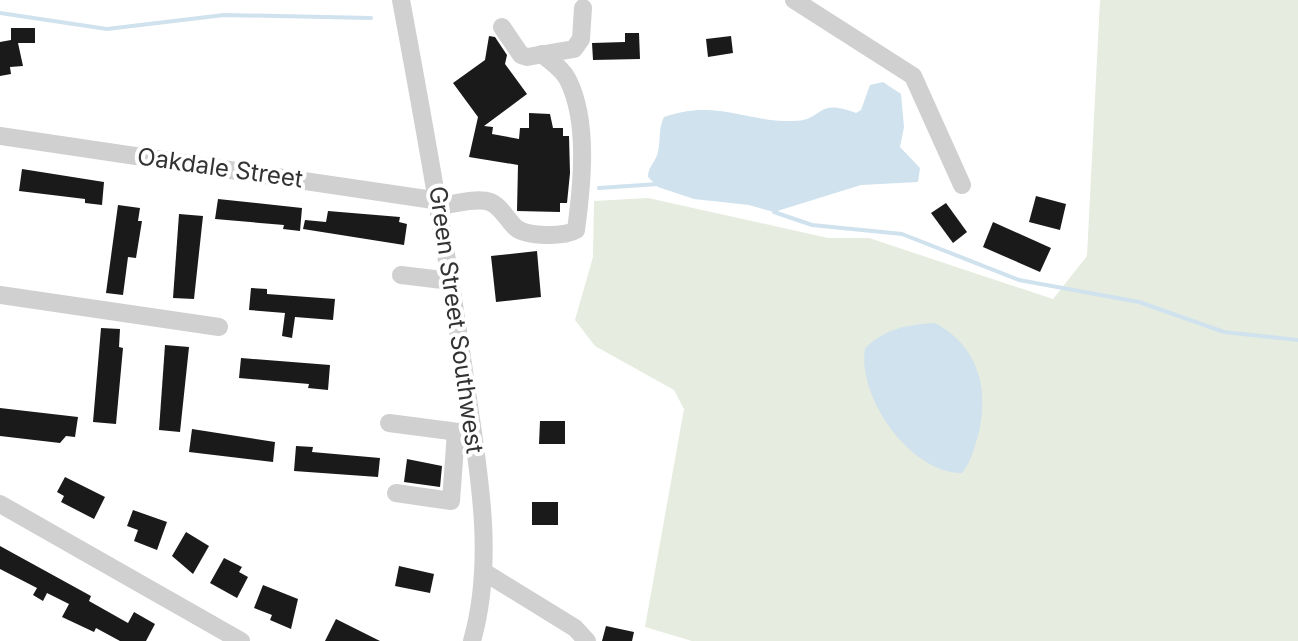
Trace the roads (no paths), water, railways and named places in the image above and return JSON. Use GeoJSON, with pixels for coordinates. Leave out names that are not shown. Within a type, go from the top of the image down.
{"type":"FeatureCollection","features":[{"type":"Feature","properties":{"kind":"street","name":"Green Street Southwest"},"geometry":{"type":"LineString","coordinates":[[401,0],[440,204],[451,281],[464,433],[482,510],[484,572],[472,641]]}},
{"type":"Feature","properties":{"kind":"street"},"geometry":{"type":"LineString","coordinates":[[794,0],[913,76],[962,185]]}},
{"type":"Feature","properties":{"kind":"street"},"geometry":{"type":"LineString","coordinates":[[502,27],[521,55],[578,46],[583,8]]}},
{"type":"Feature","properties":{"kind":"street","name":"Oakdale Street"},"geometry":{"type":"LineString","coordinates":[[0,136],[440,204],[486,200],[494,203],[518,230],[568,234],[576,230],[579,120],[570,82],[542,54]]}},
{"type":"Feature","properties":{"kind":"street"},"geometry":{"type":"LineString","coordinates":[[401,275],[451,281]]}},
{"type":"Feature","properties":{"kind":"street"},"geometry":{"type":"LineString","coordinates":[[0,295],[219,327]]}},
{"type":"Feature","properties":{"kind":"street"},"geometry":{"type":"LineString","coordinates":[[389,423],[464,433],[451,501],[396,493]]}},
{"type":"Feature","properties":{"kind":"street"},"geometry":{"type":"LineString","coordinates":[[0,504],[241,641]]}},
{"type":"Feature","properties":{"kind":"street"},"geometry":{"type":"LineString","coordinates":[[484,572],[575,628],[587,641]]}},
{"type":"Feature","properties":{"kind":"water"},"geometry":{"type":"Polygon","coordinates":[[[883,82],[901,94],[904,127],[900,147],[920,168],[918,182],[861,185],[774,212],[749,205],[694,199],[658,187],[648,177],[658,152],[664,117],[700,110],[793,121],[810,118],[826,108],[856,113],[861,110],[870,85],[883,82]]]}},
{"type":"Feature","properties":{"kind":"water"},"geometry":{"type":"Polygon","coordinates":[[[935,323],[950,332],[961,344],[977,370],[981,384],[979,432],[962,473],[943,470],[906,446],[878,409],[865,367],[865,348],[881,336],[906,327],[935,323]]]}},
{"type":"Feature","properties":{"kind":"waterway"},"geometry":{"type":"LineString","coordinates":[[0,13],[107,29],[224,15],[371,18]]}},
{"type":"Feature","properties":{"kind":"waterway"},"geometry":{"type":"LineString","coordinates":[[599,188],[658,184]]}},
{"type":"Feature","properties":{"kind":"waterway"},"geometry":{"type":"LineString","coordinates":[[774,209],[774,212],[812,225],[902,234],[1019,280],[1139,302],[1224,332],[1298,340]]}}]}
